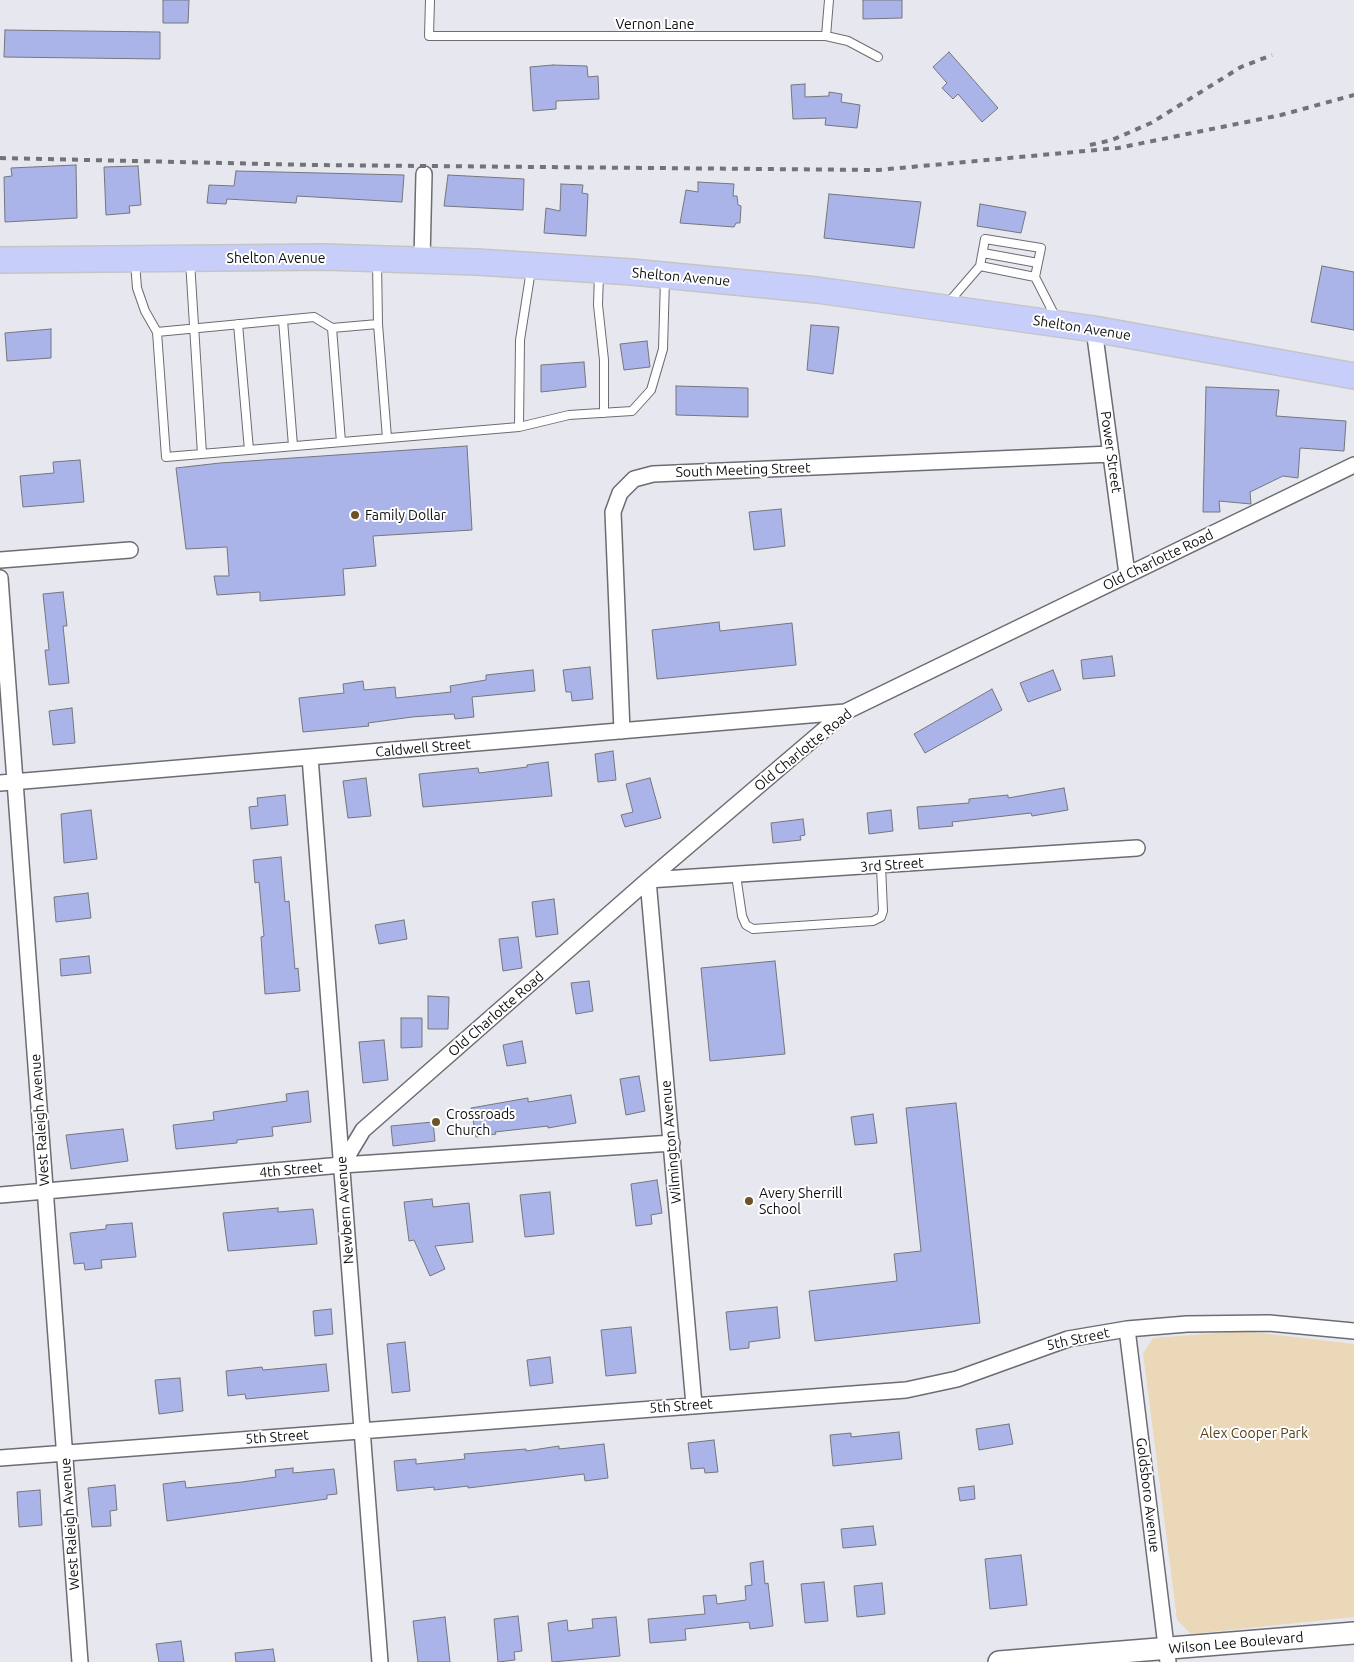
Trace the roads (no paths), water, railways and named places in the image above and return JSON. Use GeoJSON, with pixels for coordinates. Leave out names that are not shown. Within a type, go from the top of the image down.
{"type":"FeatureCollection","features":[{"type":"Feature","properties":{"kind":"main road","name":"Shelton Avenue"},"geometry":{"type":"LineString","coordinates":[[0,260],[135,258],[378,259],[531,265],[665,275],[817,290],[1060,324],[1354,376]]}},
{"type":"Feature","properties":{"kind":"street"},"geometry":{"type":"LineString","coordinates":[[422,260],[424,174]]}},
{"type":"Feature","properties":{"kind":"street","name":"Power Street"},"geometry":{"type":"LineString","coordinates":[[1094,329],[1128,574]]}},
{"type":"Feature","properties":{"kind":"street","name":"South Meeting Street"},"geometry":{"type":"LineString","coordinates":[[622,731],[614,512],[620,492],[634,479],[654,474],[1111,454]]}},
{"type":"Feature","properties":{"kind":"street","name":"Old Charlotte Road"},"geometry":{"type":"LineString","coordinates":[[342,1165],[363,1130],[648,880],[845,712],[1354,465]]}},
{"type":"Feature","properties":{"kind":"street"},"geometry":{"type":"LineString","coordinates":[[0,560],[130,550]]}},
{"type":"Feature","properties":{"kind":"street","name":"West Raleigh Avenue"},"geometry":{"type":"LineString","coordinates":[[0,578],[8,782],[45,1192],[80,1662]]}},
{"type":"Feature","properties":{"kind":"street","name":"Caldwell Street"},"geometry":{"type":"LineString","coordinates":[[8,782],[845,712]]}},
{"type":"Feature","properties":{"kind":"street","name":"Newbern Avenue"},"geometry":{"type":"LineString","coordinates":[[310,757],[380,1662]]}},
{"type":"Feature","properties":{"kind":"street","name":"3rd Street"},"geometry":{"type":"LineString","coordinates":[[648,880],[1137,848]]}},
{"type":"Feature","properties":{"kind":"street","name":"Wilmington Avenue"},"geometry":{"type":"LineString","coordinates":[[648,880],[694,1405]]}},
{"type":"Feature","properties":{"kind":"street","name":"4th Street"},"geometry":{"type":"LineString","coordinates":[[0,1195],[342,1165],[672,1143]]}},
{"type":"Feature","properties":{"kind":"street","name":"5th Street"},"geometry":{"type":"LineString","coordinates":[[0,1458],[906,1390],[957,1379],[1030,1350],[1068,1339],[1127,1329],[1187,1324],[1269,1323],[1354,1331]]}},
{"type":"Feature","properties":{"kind":"street","name":"Goldsboro Avenue"},"geometry":{"type":"LineString","coordinates":[[1127,1329],[1167,1656]]}},
{"type":"Feature","properties":{"kind":"street","name":"Wilson Lee Boulevard"},"geometry":{"type":"LineString","coordinates":[[999,1662],[1167,1656],[1354,1632]]}},
{"type":"Feature","properties":{"kind":"lane","name":"Vernon Lane"},"geometry":{"type":"LineString","coordinates":[[430,0],[428,36],[826,36],[848,40],[878,57]]}},
{"type":"Feature","properties":{"kind":"lane"},"geometry":{"type":"LineString","coordinates":[[826,36],[829,0]]}},
{"type":"Feature","properties":{"kind":"lane"},"geometry":{"type":"LineString","coordinates":[[944,308],[980,266],[986,239],[1041,248],[1036,277],[1060,324]]}},
{"type":"Feature","properties":{"kind":"lane"},"geometry":{"type":"LineString","coordinates":[[983,253],[1038,263]]}},
{"type":"Feature","properties":{"kind":"lane"},"geometry":{"type":"LineString","coordinates":[[135,258],[137,288],[145,311],[157,332],[166,457],[519,426],[569,415],[632,411],[651,390],[662,349],[665,275]]}},
{"type":"Feature","properties":{"kind":"lane"},"geometry":{"type":"LineString","coordinates":[[190,258],[202,454]]}},
{"type":"Feature","properties":{"kind":"lane"},"geometry":{"type":"LineString","coordinates":[[378,259],[378,324],[387,438]]}},
{"type":"Feature","properties":{"kind":"lane"},"geometry":{"type":"LineString","coordinates":[[519,426],[520,340],[531,265]]}},
{"type":"Feature","properties":{"kind":"lane"},"geometry":{"type":"LineString","coordinates":[[980,266],[1036,277]]}},
{"type":"Feature","properties":{"kind":"lane"},"geometry":{"type":"LineString","coordinates":[[599,270],[598,305],[604,360],[604,413]]}},
{"type":"Feature","properties":{"kind":"lane"},"geometry":{"type":"LineString","coordinates":[[157,332],[314,317],[332,328],[378,324]]}},
{"type":"Feature","properties":{"kind":"lane"},"geometry":{"type":"LineString","coordinates":[[283,320],[293,446]]}},
{"type":"Feature","properties":{"kind":"lane"},"geometry":{"type":"LineString","coordinates":[[238,324],[249,450]]}},
{"type":"Feature","properties":{"kind":"lane"},"geometry":{"type":"LineString","coordinates":[[332,328],[341,442]]}},
{"type":"Feature","properties":{"kind":"lane"},"geometry":{"type":"LineString","coordinates":[[736,874],[742,916],[746,925],[753,929],[873,921],[881,917],[883,911],[881,866]]}},
{"type":"Feature","properties":{"kind":"railway"},"geometry":{"type":"LineString","coordinates":[[1090,145],[1112,140],[1151,123],[1241,67],[1272,55]]}},
{"type":"Feature","properties":{"kind":"railway"},"geometry":{"type":"LineString","coordinates":[[0,158],[313,165],[878,170],[1118,148],[1281,115],[1354,95]]}},
{"type":"Feature","properties":{"kind":"place","name":"Family Dollar"},"geometry":{"type":"Point","coordinates":[355,515]}},
{"type":"Feature","properties":{"kind":"place","name":"Crossroads Church"},"geometry":{"type":"Point","coordinates":[436,1122]}},
{"type":"Feature","properties":{"kind":"place","name":"Avery Sherrill School"},"geometry":{"type":"Point","coordinates":[749,1201]}},
{"type":"Feature","properties":{"kind":"park label","name":"Alex Cooper Park"},"geometry":{"type":"Point","coordinates":[1254,1433]}}]}
